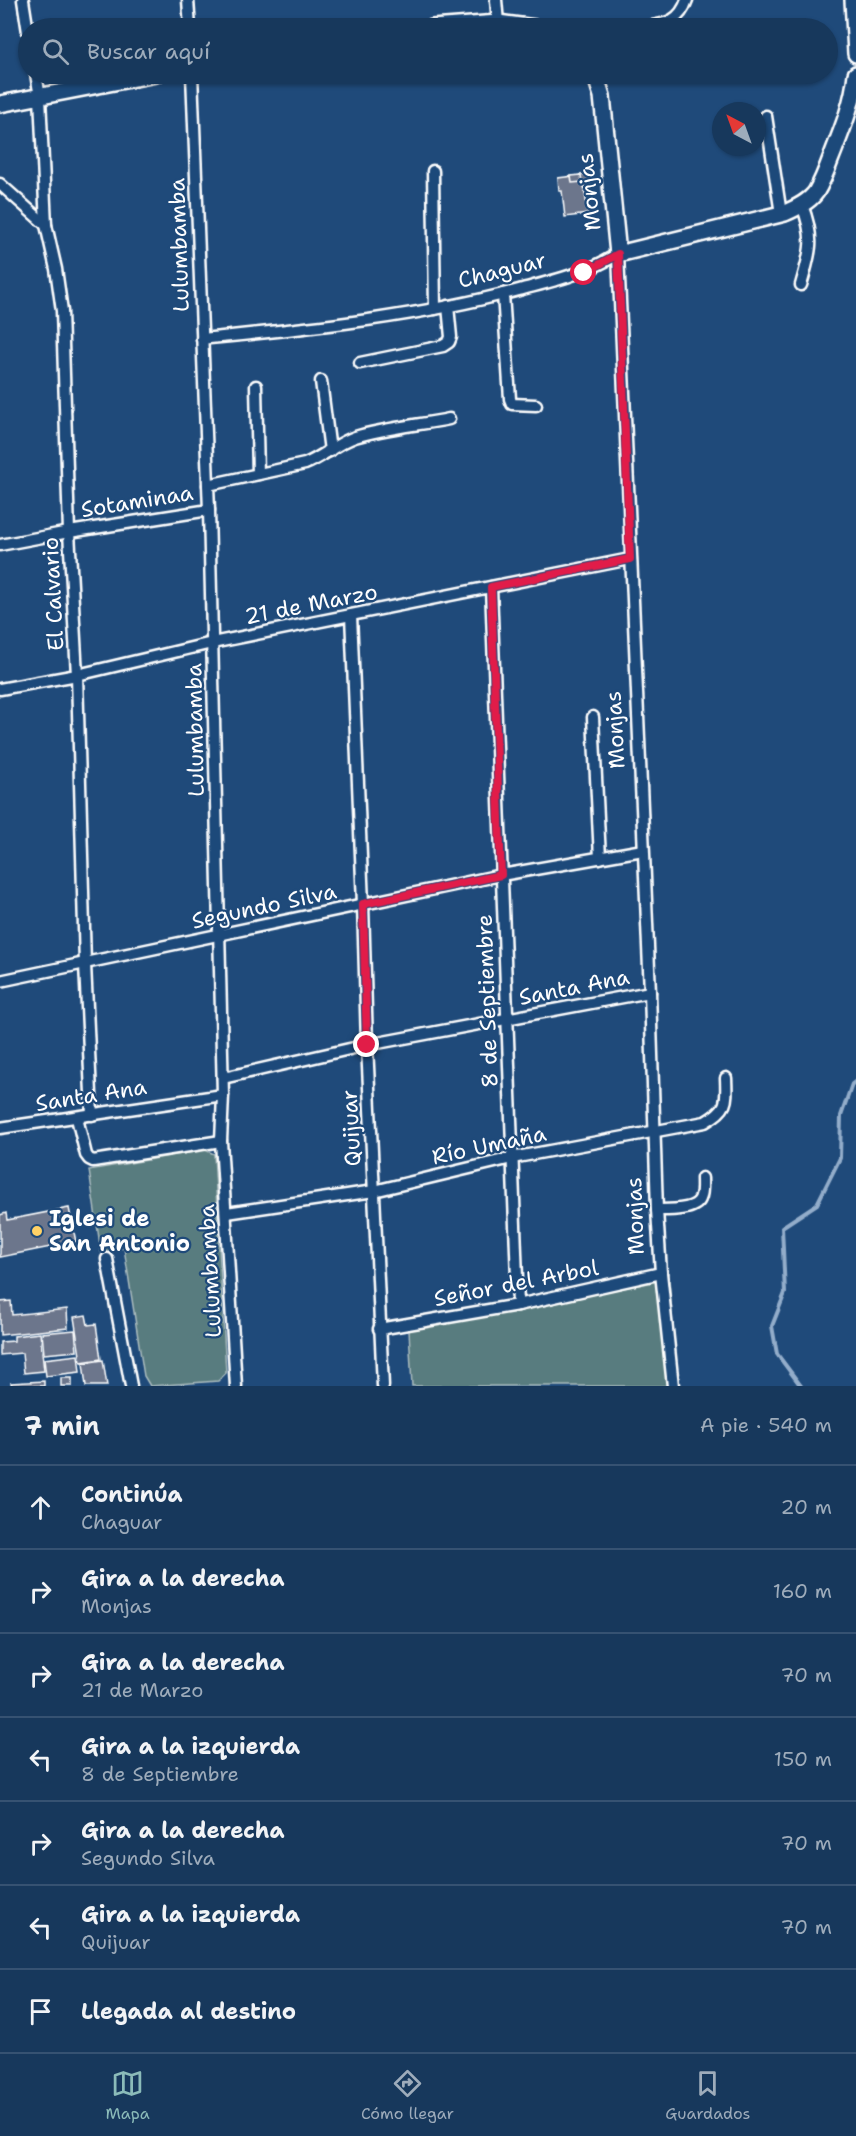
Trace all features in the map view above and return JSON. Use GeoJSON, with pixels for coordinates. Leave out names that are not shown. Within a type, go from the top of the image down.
{"type":"FeatureCollection","features":[{"type":"Feature","properties":{"kind":"street"},"geometry":{"type":"LineString","coordinates":[[23,0],[26,18]]}},
{"type":"Feature","properties":{"kind":"street"},"geometry":{"type":"LineString","coordinates":[[188,0],[189,18]]}},
{"type":"Feature","properties":{"kind":"street"},"geometry":{"type":"LineString","coordinates":[[496,0],[498,18]]}},
{"type":"Feature","properties":{"kind":"street"},"geometry":{"type":"LineString","coordinates":[[676,18],[681,15],[687,0]]}},
{"type":"Feature","properties":{"kind":"street"},"geometry":{"type":"LineString","coordinates":[[853,0],[856,54]]}},
{"type":"Feature","properties":{"kind":"street","name":"Chaguar"},"geometry":{"type":"LineString","coordinates":[[202,339],[344,324],[435,309],[584,273],[618,254],[781,214],[802,205],[815,193],[848,114],[854,94],[856,74]]}},
{"type":"Feature","properties":{"kind":"street","name":"El Calvario"},"geometry":{"type":"LineString","coordinates":[[38,84],[46,225],[62,311],[92,1115]]}},
{"type":"Feature","properties":{"kind":"street"},"geometry":{"type":"LineString","coordinates":[[0,104],[106,84]]}},
{"type":"Feature","properties":{"kind":"street","name":"Lulumbamba"},"geometry":{"type":"LineString","coordinates":[[192,84],[210,510],[223,1078],[221,1141],[236,1386]]}},
{"type":"Feature","properties":{"kind":"street","name":"Monjas"},"geometry":{"type":"LineString","coordinates":[[599,84],[602,96],[618,254],[650,992],[657,1210],[673,1386]]}},
{"type":"Feature","properties":{"kind":"street"},"geometry":{"type":"LineString","coordinates":[[766,116],[781,214]]}},
{"type":"Feature","properties":{"kind":"street"},"geometry":{"type":"LineString","coordinates":[[433,171],[435,309]]}},
{"type":"Feature","properties":{"kind":"street"},"geometry":{"type":"LineString","coordinates":[[0,184],[46,225]]}},
{"type":"Feature","properties":{"kind":"street"},"geometry":{"type":"LineString","coordinates":[[801,285],[812,241],[802,205]]}},
{"type":"Feature","properties":{"kind":"street"},"geometry":{"type":"LineString","coordinates":[[503,294],[510,399],[512,404],[536,405]]}},
{"type":"Feature","properties":{"kind":"street"},"geometry":{"type":"LineString","coordinates":[[360,363],[443,346],[449,342],[451,337],[448,306]]}},
{"type":"Feature","properties":{"kind":"street"},"geometry":{"type":"LineString","coordinates":[[321,381],[330,451]]}},
{"type":"Feature","properties":{"kind":"street"},"geometry":{"type":"LineString","coordinates":[[256,386],[258,474]]}},
{"type":"Feature","properties":{"kind":"street"},"geometry":{"type":"LineString","coordinates":[[208,485],[305,464],[356,437],[449,419]]}},
{"type":"Feature","properties":{"kind":"street","name":"Sotaminaa"},"geometry":{"type":"LineString","coordinates":[[0,545],[210,510]]}},
{"type":"Feature","properties":{"kind":"street","name":"21 de Marzo"},"geometry":{"type":"LineString","coordinates":[[0,689],[77,675],[212,643],[630,559]]}},
{"type":"Feature","properties":{"kind":"street","name":"8 de Septiembre"},"geometry":{"type":"LineString","coordinates":[[491,587],[519,1305]]}},
{"type":"Feature","properties":{"kind":"street","name":"Quijuar"},"geometry":{"type":"LineString","coordinates":[[351,615],[367,1045],[383,1386]]}},
{"type":"Feature","properties":{"kind":"street"},"geometry":{"type":"LineString","coordinates":[[593,717],[600,858]]}},
{"type":"Feature","properties":{"kind":"street","name":"Segundo Silva"},"geometry":{"type":"LineString","coordinates":[[0,981],[501,875],[643,850]]}},
{"type":"Feature","properties":{"kind":"street","name":"Santa Ana"},"geometry":{"type":"LineString","coordinates":[[223,1078],[367,1045],[650,992]]}},
{"type":"Feature","properties":{"kind":"street","name":"Río Umaña"},"geometry":{"type":"LineString","coordinates":[[227,1213],[374,1191],[512,1158],[705,1122],[724,1109],[726,1078]]}},
{"type":"Feature","properties":{"kind":"street","name":"Santa Ana"},"geometry":{"type":"LineString","coordinates":[[0,1128],[223,1095]]}},
{"type":"Feature","properties":{"kind":"street"},"geometry":{"type":"LineString","coordinates":[[77,1118],[86,1155],[93,1161],[221,1141]]}},
{"type":"Feature","properties":{"kind":"street"},"geometry":{"type":"LineString","coordinates":[[657,1210],[688,1208],[696,1204],[701,1198],[702,1178]]}},
{"type":"Feature","properties":{"kind":"street"},"geometry":{"type":"LineString","coordinates":[[107,1259],[131,1386]]}},
{"type":"Feature","properties":{"kind":"street","name":"Señor del Arbol"},"geometry":{"type":"LineString","coordinates":[[379,1329],[519,1305],[661,1273]]}},
{"type":"Feature","properties":{"kind":"green space"},"geometry":{"type":"Polygon","coordinates":[[[205,1150],[214,1154],[226,1373],[218,1381],[150,1386],[144,1376],[124,1248],[101,1252],[89,1170],[205,1150]]]}},
{"type":"Feature","properties":{"kind":"green space"},"geometry":{"type":"Polygon","coordinates":[[[669,1279],[678,1386],[412,1386],[409,1330],[669,1279]]]}},
{"type":"Feature","properties":{"kind":"building"},"geometry":{"type":"Polygon","coordinates":[[[589,174],[591,186],[584,187],[588,214],[565,217],[558,178],[589,174]]]}},
{"type":"Feature","properties":{"kind":"building"},"geometry":{"type":"Polygon","coordinates":[[[581,175],[582,182],[572,183],[571,176],[581,175]]]}},
{"type":"Feature","properties":{"kind":"building","name":"Iglesi de San Antonio"},"geometry":{"type":"Polygon","coordinates":[[[69,1208],[76,1242],[0,1257],[0,1215],[6,1213],[7,1220],[69,1208]]]}},
{"type":"Feature","properties":{"kind":"building"},"geometry":{"type":"Polygon","coordinates":[[[11,1301],[12,1315],[67,1309],[68,1328],[0,1335],[0,1302],[11,1301]]]}},
{"type":"Feature","properties":{"kind":"building"},"geometry":{"type":"Polygon","coordinates":[[[86,1315],[88,1325],[96,1324],[101,1359],[81,1362],[74,1317],[86,1315]]]}},
{"type":"Feature","properties":{"kind":"building"},"geometry":{"type":"Polygon","coordinates":[[[75,1330],[77,1351],[44,1354],[42,1333],[75,1330]]]}},
{"type":"Feature","properties":{"kind":"building"},"geometry":{"type":"Polygon","coordinates":[[[40,1333],[44,1371],[24,1373],[22,1353],[0,1355],[0,1342],[14,1341],[14,1336],[40,1333]]]}},
{"type":"Feature","properties":{"kind":"building"},"geometry":{"type":"Polygon","coordinates":[[[78,1355],[80,1372],[46,1376],[44,1359],[78,1355]]]}},
{"type":"Feature","properties":{"kind":"building"},"geometry":{"type":"Polygon","coordinates":[[[103,1360],[107,1386],[86,1386],[83,1363],[103,1360]]]}},
{"type":"Feature","properties":{"kind":"building"},"geometry":{"type":"Polygon","coordinates":[[[61,1378],[72,1378],[72,1386],[61,1386],[61,1378]]]}},
{"type":"Feature","properties":{"kind":"building"},"geometry":{"type":"Polygon","coordinates":[[[44,1381],[44,1386],[12,1386],[11,1383],[44,1381]]]}},
{"type":"Feature","properties":{"kind":"waterway"},"geometry":{"type":"LineString","coordinates":[[801,1386],[777,1354],[772,1326],[785,1293],[782,1227],[817,1204],[840,1158],[841,1116],[852,1084],[856,1081]]}},
{"type":"Feature","properties":{"kind":"place","name":"Iglesi de San Antonio"},"geometry":{"type":"Point","coordinates":[37,1231]}},
{"type":"Feature","properties":{"kind":"route"},"geometry":{"type":"LineString","coordinates":[[367,1045],[363,904],[501,875],[491,587],[630,559],[618,254],[584,273]]}}]}
